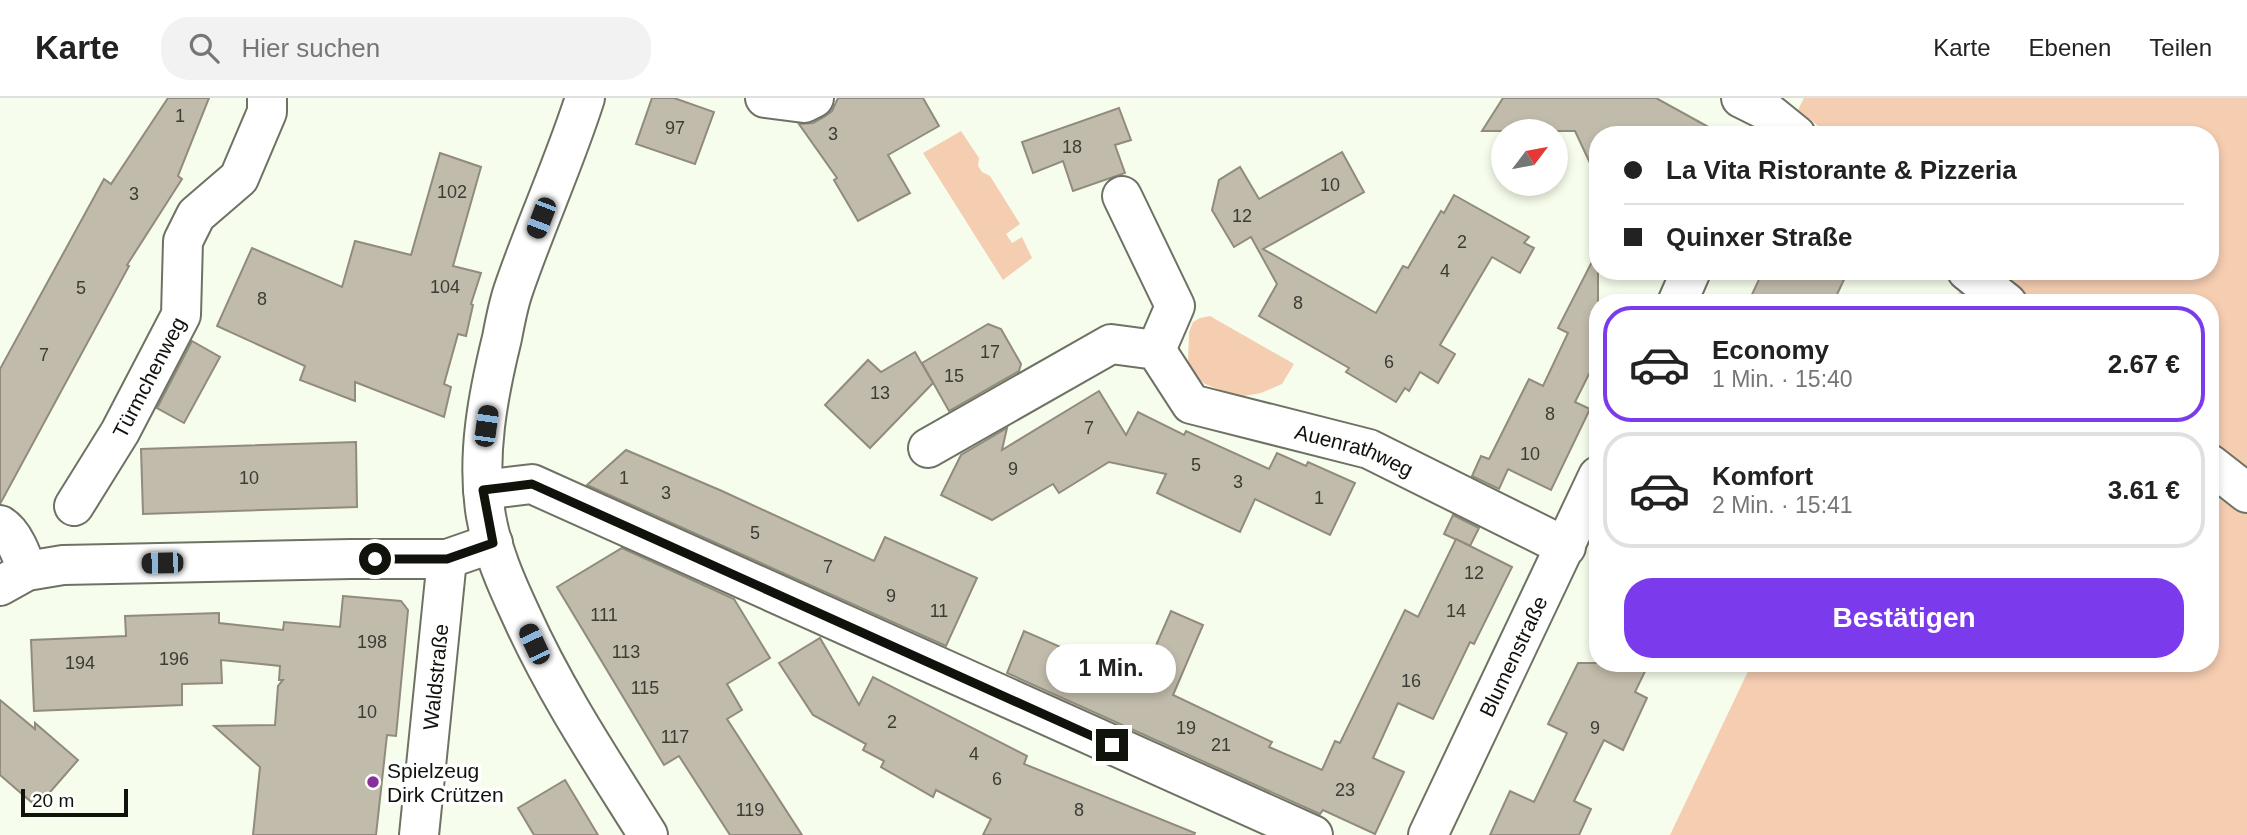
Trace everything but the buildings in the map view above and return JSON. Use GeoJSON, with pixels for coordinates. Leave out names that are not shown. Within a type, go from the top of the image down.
{"type":"FeatureCollection","features":[{"type":"Feature","properties":{"kind":"street","name":"Türmchenweg"},"geometry":{"type":"LineString","coordinates":[[74,506],[120,432],[181,315],[183,241],[195,215],[239,178],[267,112],[267,98]]}},
{"type":"Feature","properties":{"kind":"street"},"geometry":{"type":"LineString","coordinates":[[585,98],[571,142],[512,293],[493,376],[483,451],[483,490],[493,543],[505,581],[534,644],[565,703],[648,835]]}},
{"type":"Feature","properties":{"kind":"street"},"geometry":{"type":"LineString","coordinates":[[765,98],[804,103],[814,98]]}},
{"type":"Feature","properties":{"kind":"street"},"geometry":{"type":"LineString","coordinates":[[1758,110],[1782,126]]}},
{"type":"Feature","properties":{"kind":"street"},"geometry":{"type":"LineString","coordinates":[[928,448],[1111,344],[1156,350],[1175,306],[1122,196]]}},
{"type":"Feature","properties":{"kind":"street"},"geometry":{"type":"LineString","coordinates":[[1978,280],[1996,294]]}},
{"type":"Feature","properties":{"kind":"street","name":"Auenrathweg"},"geometry":{"type":"LineString","coordinates":[[1156,350],[1191,404],[1369,449],[1566,547]]}},
{"type":"Feature","properties":{"kind":"street"},"geometry":{"type":"LineString","coordinates":[[2219,471],[2247,493]]}},
{"type":"Feature","properties":{"kind":"street"},"geometry":{"type":"LineString","coordinates":[[483,490],[532,484],[1313,835]]}},
{"type":"Feature","properties":{"kind":"street","name":"Blumenstraße"},"geometry":{"type":"LineString","coordinates":[[1428,835],[1589,496]]}},
{"type":"Feature","properties":{"kind":"street"},"geometry":{"type":"LineString","coordinates":[[0,525],[7,529],[22,555],[14,578]]}},
{"type":"Feature","properties":{"kind":"street"},"geometry":{"type":"LineString","coordinates":[[14,578],[75,564],[447,559],[493,543]]}},
{"type":"Feature","properties":{"kind":"street","name":"Waldstraße"},"geometry":{"type":"LineString","coordinates":[[419,835],[447,559]]}},
{"type":"Feature","properties":{"kind":"shaded area"},"geometry":{"type":"Polygon","coordinates":[[[1804,98],[2247,98],[2247,835],[1670,835],[1748,672],[2219,672],[2219,294],[1958,294],[1965,280],[2219,280],[2219,126],[1818,126],[1798,110],[1804,98]]]}},
{"type":"Feature","properties":{"kind":"shaded area"},"geometry":{"type":"Polygon","coordinates":[[[961,131],[979,158],[978,166],[990,176],[1020,224],[1006,234],[1012,243],[1022,237],[1032,258],[1003,280],[923,153],[961,131]]]}},
{"type":"Feature","properties":{"kind":"shaded area"},"geometry":{"type":"Polygon","coordinates":[[[1210,316],[1294,364],[1282,384],[1261,393],[1238,397],[1205,384],[1195,376],[1188,362],[1189,332],[1193,322],[1210,316]]]}},
{"type":"Feature","properties":{"kind":"place","name":"Spielzeug Dirk Crützen"},"geometry":{"type":"Point","coordinates":[373,782]}},
{"type":"Feature","properties":{"kind":"route"},"geometry":{"type":"LineString","coordinates":[[375,559],[447,559],[493,543],[483,490],[532,484],[1112,745]]}}]}
